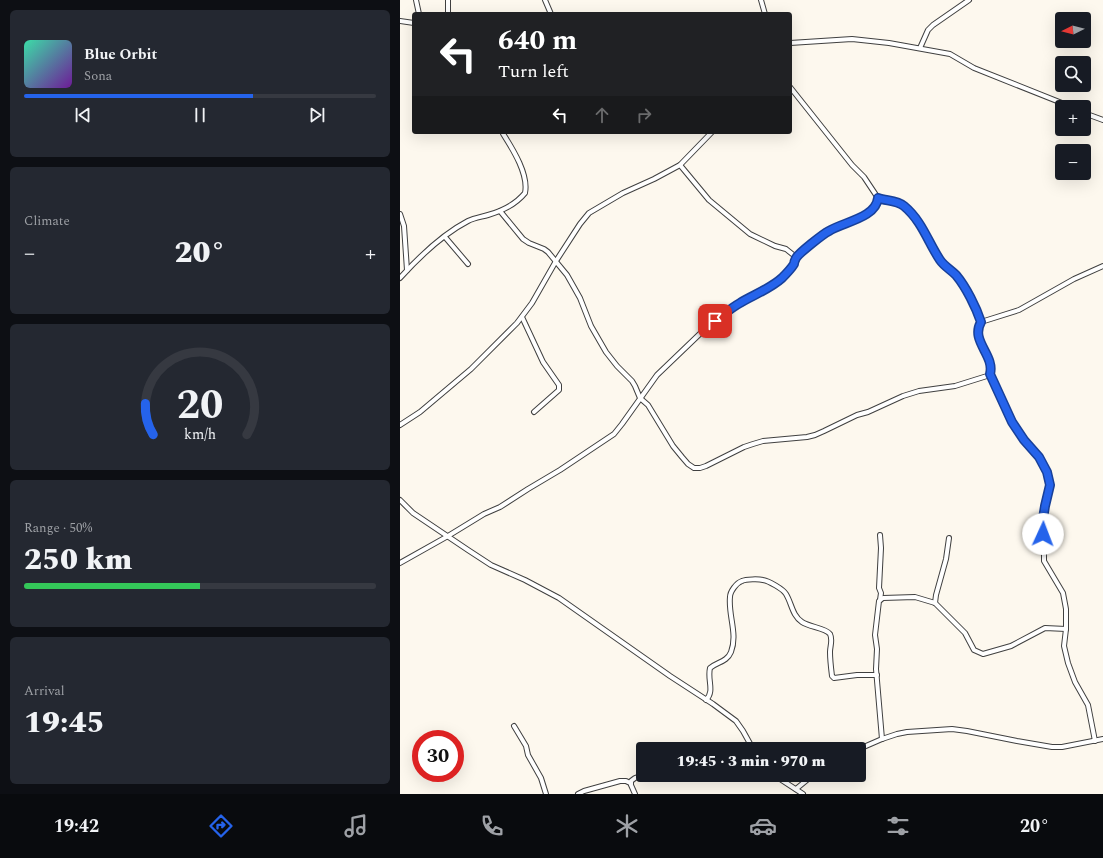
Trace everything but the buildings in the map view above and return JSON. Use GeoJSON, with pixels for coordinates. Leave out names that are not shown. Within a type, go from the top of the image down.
{"type":"FeatureCollection","features":[{"type":"Feature","properties":{"kind":"street"},"geometry":{"type":"LineString","coordinates":[[416,0],[419,12]]}},
{"type":"Feature","properties":{"kind":"street"},"geometry":{"type":"LineString","coordinates":[[448,0],[448,12]]}},
{"type":"Feature","properties":{"kind":"street"},"geometry":{"type":"LineString","coordinates":[[545,0],[549,12]]}},
{"type":"Feature","properties":{"kind":"street"},"geometry":{"type":"LineString","coordinates":[[762,0],[765,12]]}},
{"type":"Feature","properties":{"kind":"street"},"geometry":{"type":"LineString","coordinates":[[920,48],[928,30],[933,24],[969,0]]}},
{"type":"Feature","properties":{"kind":"street"},"geometry":{"type":"LineString","coordinates":[[400,21],[412,23]]}},
{"type":"Feature","properties":{"kind":"street"},"geometry":{"type":"LineString","coordinates":[[792,43],[852,39],[890,43],[950,54],[974,68],[1055,100]]}},
{"type":"Feature","properties":{"kind":"street"},"geometry":{"type":"LineString","coordinates":[[792,90],[864,178],[878,198],[898,202],[913,215],[922,227],[941,262],[961,282],[982,321]]}},
{"type":"Feature","properties":{"kind":"street"},"geometry":{"type":"LineString","coordinates":[[1091,116],[1103,120]]}},
{"type":"Feature","properties":{"kind":"street"},"geometry":{"type":"LineString","coordinates":[[400,278],[414,262],[445,236],[468,221],[500,211],[522,197],[525,193],[526,188],[524,173],[503,134]]}},
{"type":"Feature","properties":{"kind":"street"},"geometry":{"type":"LineString","coordinates":[[400,424],[420,412],[471,369],[518,323],[532,303],[556,261],[589,213],[623,193],[680,165],[710,134]]}},
{"type":"Feature","properties":{"kind":"street"},"geometry":{"type":"LineString","coordinates":[[680,165],[709,200],[750,234],[775,246],[786,249],[796,257]]}},
{"type":"Feature","properties":{"kind":"street"},"geometry":{"type":"LineString","coordinates":[[400,563],[448,536],[469,522],[500,507],[614,434],[657,375],[706,328],[738,304],[782,278],[793,264],[796,257],[827,231],[868,213],[876,206],[878,198]]}},
{"type":"Feature","properties":{"kind":"street"},"geometry":{"type":"LineString","coordinates":[[500,211],[523,239],[534,246],[544,248],[556,261],[580,298],[591,326],[606,352],[632,381],[640,398],[648,405],[682,458],[694,468],[700,468],[744,447],[763,441],[801,438],[824,432],[857,415],[868,412],[903,396],[919,391],[955,386],[990,374]]}},
{"type":"Feature","properties":{"kind":"street"},"geometry":{"type":"LineString","coordinates":[[400,214],[404,226],[407,270]]}},
{"type":"Feature","properties":{"kind":"street"},"geometry":{"type":"LineString","coordinates":[[445,236],[468,264]]}},
{"type":"Feature","properties":{"kind":"street"},"geometry":{"type":"LineString","coordinates":[[407,260],[414,262]]}},
{"type":"Feature","properties":{"kind":"street"},"geometry":{"type":"LineString","coordinates":[[1095,740],[1088,705],[1074,682],[1064,646],[1066,609],[1063,593],[1044,562],[1042,525],[1050,485],[1047,472],[1039,457],[1024,440],[1012,422],[990,374],[991,366],[978,337],[977,331],[978,326],[982,321],[1019,310],[1103,266]]}},
{"type":"Feature","properties":{"kind":"street"},"geometry":{"type":"LineString","coordinates":[[522,317],[543,362],[559,385],[560,390],[534,412]]}},
{"type":"Feature","properties":{"kind":"street"},"geometry":{"type":"LineString","coordinates":[[400,500],[413,513],[490,565],[525,580],[559,598],[706,700],[736,721],[748,742]]}},
{"type":"Feature","properties":{"kind":"street"},"geometry":{"type":"LineString","coordinates":[[880,535],[881,548],[879,588],[881,593],[875,630],[882,739]]}},
{"type":"Feature","properties":{"kind":"street"},"geometry":{"type":"LineString","coordinates":[[935,603],[946,559],[949,538]]}},
{"type":"Feature","properties":{"kind":"street"},"geometry":{"type":"LineString","coordinates":[[706,700],[711,693],[709,678],[710,668],[713,665],[722,662],[731,652],[733,632],[730,596],[734,588],[741,581],[764,580],[778,587],[785,593],[797,618],[809,626],[829,633],[831,636],[830,652],[832,676],[834,678],[857,675],[877,675]]}},
{"type":"Feature","properties":{"kind":"street"},"geometry":{"type":"LineString","coordinates":[[880,600],[883,598],[915,597],[935,603],[965,633],[974,650],[983,654],[1011,646],[1045,628],[1066,629]]}},
{"type":"Feature","properties":{"kind":"street"},"geometry":{"type":"LineString","coordinates":[[514,726],[526,746],[528,755],[541,778],[546,794]]}},
{"type":"Feature","properties":{"kind":"street"},"geometry":{"type":"LineString","coordinates":[[866,746],[882,739],[907,732],[952,729],[1052,747],[1062,747],[1103,739]]}},
{"type":"Feature","properties":{"kind":"street"},"geometry":{"type":"LineString","coordinates":[[630,783],[632,779],[636,778]]}},
{"type":"Feature","properties":{"kind":"street"},"geometry":{"type":"LineString","coordinates":[[578,794],[620,781],[630,783],[635,794]]}},
{"type":"Feature","properties":{"kind":"street"},"geometry":{"type":"LineString","coordinates":[[785,782],[803,794]]}},
{"type":"Feature","properties":{"kind":"street"},"geometry":{"type":"LineString","coordinates":[[796,789],[804,782]]}},
{"type":"Feature","properties":{"kind":"route"},"geometry":{"type":"LineString","coordinates":[[715,321],[738,304],[782,278],[793,264],[796,257],[827,231],[868,213],[876,206],[878,198],[898,202],[903,205],[922,227],[941,262],[961,282],[967,292],[981,322],[977,331],[978,337],[991,366],[990,374],[1012,422],[1024,440],[1039,457],[1047,472],[1050,485],[1042,525],[1043,534]]}}]}
